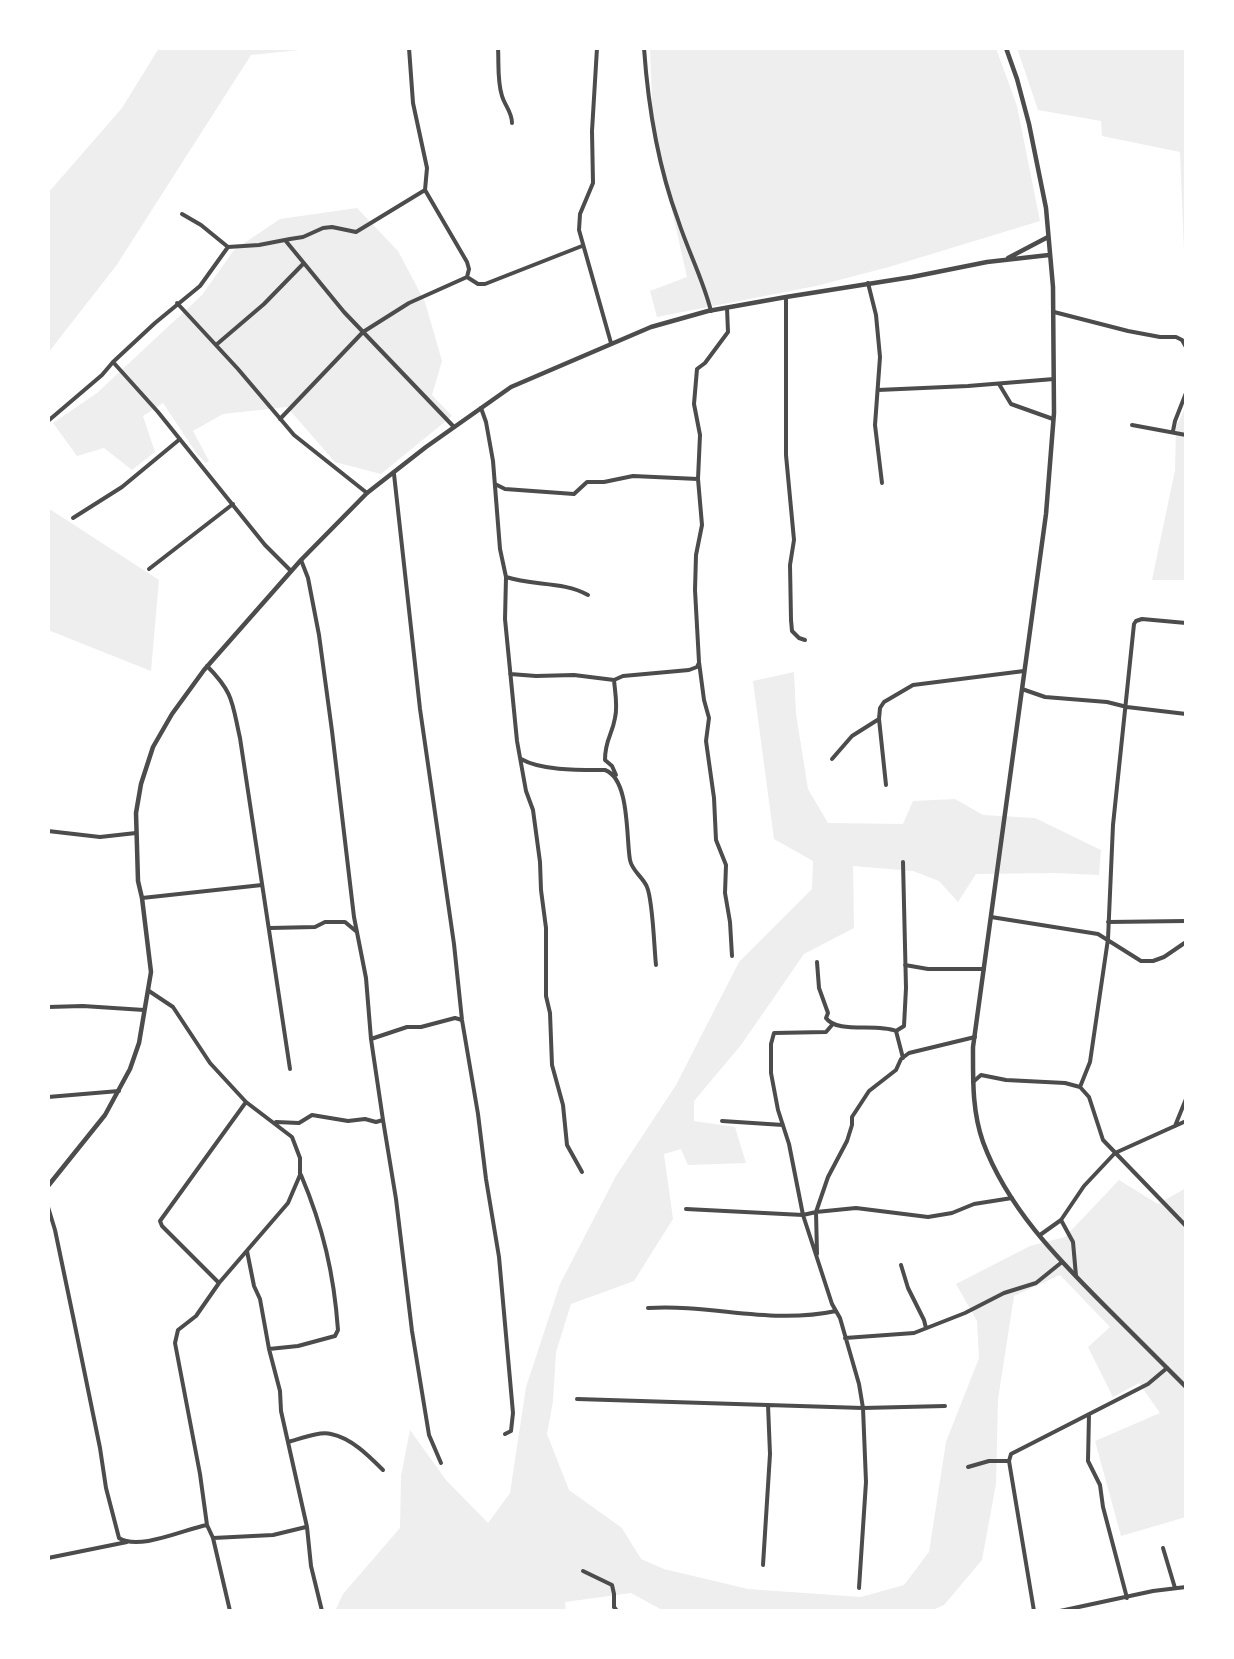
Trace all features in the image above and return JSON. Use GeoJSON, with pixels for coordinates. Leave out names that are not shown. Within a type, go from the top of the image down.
{"type":"FeatureCollection","features":[{"type":"Feature","properties":{"kind":"street"},"geometry":{"type":"LineString","coordinates":[[409,48],[413,103],[426,168],[425,190],[468,262],[467,277]]}},
{"type":"Feature","properties":{"kind":"street"},"geometry":{"type":"LineString","coordinates":[[498,48],[502,98],[512,116],[512,123]]}},
{"type":"Feature","properties":{"kind":"street"},"geometry":{"type":"LineString","coordinates":[[597,48],[592,132],[593,183],[580,214],[579,230],[611,343]]}},
{"type":"Feature","properties":{"kind":"street"},"geometry":{"type":"LineString","coordinates":[[644,48],[648,97],[656,138],[677,219],[704,282],[711,311]]}},
{"type":"Feature","properties":{"kind":"street"},"geometry":{"type":"LineString","coordinates":[[1006,48],[1017,79],[1038,166],[1048,237],[1054,312],[1053,419],[1046,514],[975,1036],[973,1098],[983,1140],[1000,1180],[1012,1198],[1062,1262],[1186,1387]]}},
{"type":"Feature","properties":{"kind":"street"},"geometry":{"type":"LineString","coordinates":[[182,214],[201,225],[228,247],[258,245],[303,237],[332,226],[356,232],[425,190]]}},
{"type":"Feature","properties":{"kind":"street"},"geometry":{"type":"LineString","coordinates":[[1005,259],[1048,237]]}},
{"type":"Feature","properties":{"kind":"street"},"geometry":{"type":"LineString","coordinates":[[285,240],[363,332],[454,427]]}},
{"type":"Feature","properties":{"kind":"street"},"geometry":{"type":"LineString","coordinates":[[467,277],[478,284],[485,284],[582,246]]}},
{"type":"Feature","properties":{"kind":"street"},"geometry":{"type":"LineString","coordinates":[[48,421],[102,375],[177,303],[200,286],[228,247]]}},
{"type":"Feature","properties":{"kind":"street"},"geometry":{"type":"LineString","coordinates":[[48,1186],[94,1131],[130,1069],[138,1043],[151,972],[138,881],[136,813],[141,784],[153,747],[172,714],[207,666],[301,560],[367,493],[511,387],[651,327],[711,311],[786,297],[1005,259],[1049,255]]}},
{"type":"Feature","properties":{"kind":"street"},"geometry":{"type":"LineString","coordinates":[[216,345],[264,304],[303,264]]}},
{"type":"Feature","properties":{"kind":"street"},"geometry":{"type":"LineString","coordinates":[[280,420],[363,332],[409,303],[467,277]]}},
{"type":"Feature","properties":{"kind":"street"},"geometry":{"type":"LineString","coordinates":[[868,283],[876,315],[880,357],[875,425],[882,483]]}},
{"type":"Feature","properties":{"kind":"street"},"geometry":{"type":"LineString","coordinates":[[786,297],[786,455],[794,540],[790,565],[791,620],[792,631],[805,640]]}},
{"type":"Feature","properties":{"kind":"street"},"geometry":{"type":"LineString","coordinates":[[177,303],[280,420],[306,446],[367,493]]}},
{"type":"Feature","properties":{"kind":"street"},"geometry":{"type":"LineString","coordinates":[[727,308],[728,332],[705,363],[697,369],[694,404],[700,435],[698,479],[702,525],[696,555],[695,590],[699,662],[709,718],[706,741],[714,798],[716,840],[726,865],[725,893],[732,956]]}},
{"type":"Feature","properties":{"kind":"street"},"geometry":{"type":"LineString","coordinates":[[1054,312],[1108,324],[1128,331],[1160,337],[1176,337],[1182,340],[1186,347]]}},
{"type":"Feature","properties":{"kind":"street"},"geometry":{"type":"LineString","coordinates":[[113,362],[180,439],[265,545],[291,571]]}},
{"type":"Feature","properties":{"kind":"street"},"geometry":{"type":"LineString","coordinates":[[878,390],[1054,379]]}},
{"type":"Feature","properties":{"kind":"street"},"geometry":{"type":"LineString","coordinates":[[999,384],[1011,404],[1053,419]]}},
{"type":"Feature","properties":{"kind":"street"},"geometry":{"type":"LineString","coordinates":[[1173,431],[1186,393]]}},
{"type":"Feature","properties":{"kind":"street"},"geometry":{"type":"LineString","coordinates":[[481,408],[486,422],[495,484],[500,549],[506,577],[505,619],[521,759],[526,791],[533,810],[540,862],[546,928],[546,996],[550,1013],[552,1065],[563,1105],[567,1145],[582,1172]]}},
{"type":"Feature","properties":{"kind":"street"},"geometry":{"type":"LineString","coordinates":[[1132,425],[1186,435]]}},
{"type":"Feature","properties":{"kind":"street"},"geometry":{"type":"LineString","coordinates":[[73,518],[122,487],[180,439]]}},
{"type":"Feature","properties":{"kind":"street"},"geometry":{"type":"LineString","coordinates":[[394,474],[420,709],[454,944],[462,1020],[499,1257],[502,1307],[507,1331],[513,1425],[511,1431],[505,1434]]}},
{"type":"Feature","properties":{"kind":"street"},"geometry":{"type":"LineString","coordinates":[[495,484],[506,489],[574,494],[588,482],[604,482],[626,477],[698,479]]}},
{"type":"Feature","properties":{"kind":"street"},"geometry":{"type":"LineString","coordinates":[[149,569],[233,504]]}},
{"type":"Feature","properties":{"kind":"street"},"geometry":{"type":"LineString","coordinates":[[301,560],[308,578],[319,635],[354,917],[366,978],[371,1039],[396,1198],[412,1331],[429,1435],[441,1463]]}},
{"type":"Feature","properties":{"kind":"street"},"geometry":{"type":"LineString","coordinates":[[506,577],[518,581],[571,588],[588,595]]}},
{"type":"Feature","properties":{"kind":"street"},"geometry":{"type":"LineString","coordinates":[[1080,1087],[1090,1062],[1108,939],[1113,825],[1136,621],[1142,619],[1186,623]]}},
{"type":"Feature","properties":{"kind":"street"},"geometry":{"type":"LineString","coordinates":[[510,674],[574,675],[614,680],[623,676],[689,670],[697,667],[699,662]]}},
{"type":"Feature","properties":{"kind":"street"},"geometry":{"type":"LineString","coordinates":[[207,666],[231,694],[270,928],[290,1069]]}},
{"type":"Feature","properties":{"kind":"street"},"geometry":{"type":"LineString","coordinates":[[886,785],[879,719],[880,708],[884,702],[913,685],[1024,671]]}},
{"type":"Feature","properties":{"kind":"street"},"geometry":{"type":"LineString","coordinates":[[614,680],[616,717],[606,744],[605,760],[612,766],[628,823],[630,861],[648,889],[656,965]]}},
{"type":"Feature","properties":{"kind":"street"},"geometry":{"type":"LineString","coordinates":[[1021,689],[1044,697],[1107,702],[1127,707],[1186,714]]}},
{"type":"Feature","properties":{"kind":"street"},"geometry":{"type":"LineString","coordinates":[[832,759],[852,736],[879,719]]}},
{"type":"Feature","properties":{"kind":"street"},"geometry":{"type":"LineString","coordinates":[[521,759],[542,766],[605,771],[612,773],[616,778]]}},
{"type":"Feature","properties":{"kind":"street"},"geometry":{"type":"LineString","coordinates":[[48,831],[100,837],[136,833]]}},
{"type":"Feature","properties":{"kind":"street"},"geometry":{"type":"LineString","coordinates":[[817,962],[819,988],[828,1013],[826,1018],[832,1025],[839,1027],[878,1026],[896,1031],[904,1026],[906,988],[903,862]]}},
{"type":"Feature","properties":{"kind":"street"},"geometry":{"type":"LineString","coordinates":[[142,898],[262,885]]}},
{"type":"Feature","properties":{"kind":"street"},"geometry":{"type":"LineString","coordinates":[[991,917],[1098,934],[1137,959],[1146,961],[1164,957],[1186,942]]}},
{"type":"Feature","properties":{"kind":"street"},"geometry":{"type":"LineString","coordinates":[[1108,922],[1186,921]]}},
{"type":"Feature","properties":{"kind":"street"},"geometry":{"type":"LineString","coordinates":[[270,928],[315,927],[325,922],[345,922],[357,932]]}},
{"type":"Feature","properties":{"kind":"street"},"geometry":{"type":"LineString","coordinates":[[905,965],[928,969],[984,969]]}},
{"type":"Feature","properties":{"kind":"street"},"geometry":{"type":"LineString","coordinates":[[148,991],[173,1007],[210,1063],[246,1102],[292,1137],[298,1148],[300,1175],[321,1226],[322,1242],[331,1266],[338,1330],[335,1336],[298,1346],[269,1349]]}},
{"type":"Feature","properties":{"kind":"street"},"geometry":{"type":"LineString","coordinates":[[48,1007],[83,1005],[144,1010]]}},
{"type":"Feature","properties":{"kind":"street"},"geometry":{"type":"LineString","coordinates":[[371,1039],[407,1027],[421,1027],[455,1018],[462,1020]]}},
{"type":"Feature","properties":{"kind":"street"},"geometry":{"type":"LineString","coordinates":[[832,1025],[826,1032],[774,1033],[771,1044],[771,1073],[789,1144],[803,1215],[859,1384],[863,1408],[866,1482],[859,1588]]}},
{"type":"Feature","properties":{"kind":"street"},"geometry":{"type":"LineString","coordinates":[[896,1031],[903,1058]]}},
{"type":"Feature","properties":{"kind":"street"},"geometry":{"type":"LineString","coordinates":[[818,1260],[816,1212],[828,1177],[847,1141],[852,1117],[869,1090],[896,1070],[909,1053],[975,1036]]}},
{"type":"Feature","properties":{"kind":"street"},"geometry":{"type":"LineString","coordinates":[[973,1082],[981,1075],[1006,1080],[1065,1083],[1080,1087],[1089,1097],[1103,1140],[1186,1226]]}},
{"type":"Feature","properties":{"kind":"street"},"geometry":{"type":"LineString","coordinates":[[48,1097],[119,1090]]}},
{"type":"Feature","properties":{"kind":"street"},"geometry":{"type":"LineString","coordinates":[[1175,1126],[1186,1099]]}},
{"type":"Feature","properties":{"kind":"street"},"geometry":{"type":"LineString","coordinates":[[219,1283],[162,1226],[160,1221],[246,1102]]}},
{"type":"Feature","properties":{"kind":"street"},"geometry":{"type":"LineString","coordinates":[[275,1122],[299,1123],[312,1115],[376,1122],[383,1120]]}},
{"type":"Feature","properties":{"kind":"street"},"geometry":{"type":"LineString","coordinates":[[722,1121],[783,1125]]}},
{"type":"Feature","properties":{"kind":"street"},"geometry":{"type":"LineString","coordinates":[[1040,1235],[1061,1220],[1084,1186],[1115,1153],[1186,1122]]}},
{"type":"Feature","properties":{"kind":"street"},"geometry":{"type":"LineString","coordinates":[[230,1611],[213,1538],[207,1524],[200,1474],[175,1343],[178,1330],[204,1307],[219,1283],[288,1203],[300,1175]]}},
{"type":"Feature","properties":{"kind":"street"},"geometry":{"type":"LineString","coordinates":[[686,1209],[803,1215],[856,1208],[928,1217],[952,1213],[974,1204],[1012,1198]]}},
{"type":"Feature","properties":{"kind":"street"},"geometry":{"type":"LineString","coordinates":[[48,1208],[75,1321],[106,1488],[119,1538],[128,1542]]}},
{"type":"Feature","properties":{"kind":"street"},"geometry":{"type":"LineString","coordinates":[[1061,1220],[1073,1242],[1076,1277]]}},
{"type":"Feature","properties":{"kind":"street"},"geometry":{"type":"LineString","coordinates":[[246,1250],[280,1391],[281,1411],[307,1527],[311,1566],[322,1611]]}},
{"type":"Feature","properties":{"kind":"street"},"geometry":{"type":"LineString","coordinates":[[845,1338],[910,1334],[965,1313],[1004,1293],[1036,1283],[1062,1262]]}},
{"type":"Feature","properties":{"kind":"street"},"geometry":{"type":"LineString","coordinates":[[901,1265],[908,1288],[926,1328]]}},
{"type":"Feature","properties":{"kind":"street"},"geometry":{"type":"LineString","coordinates":[[648,1308],[684,1307],[744,1315],[793,1317],[836,1311]]}},
{"type":"Feature","properties":{"kind":"street"},"geometry":{"type":"LineString","coordinates":[[1034,1611],[1009,1461],[1014,1451],[1148,1384],[1167,1368]]}},
{"type":"Feature","properties":{"kind":"street"},"geometry":{"type":"LineString","coordinates":[[577,1400],[863,1408],[945,1406]]}},
{"type":"Feature","properties":{"kind":"street"},"geometry":{"type":"LineString","coordinates":[[762,1565],[770,1454],[768,1405]]}},
{"type":"Feature","properties":{"kind":"street"},"geometry":{"type":"LineString","coordinates":[[1089,1414],[1088,1461],[1100,1485],[1103,1508],[1127,1598]]}},
{"type":"Feature","properties":{"kind":"street"},"geometry":{"type":"LineString","coordinates":[[288,1442],[324,1433],[332,1434],[362,1449],[383,1470]]}},
{"type":"Feature","properties":{"kind":"street"},"geometry":{"type":"LineString","coordinates":[[968,1467],[989,1461],[1009,1461]]}},
{"type":"Feature","properties":{"kind":"street"},"geometry":{"type":"LineString","coordinates":[[48,1558],[128,1542],[153,1540],[207,1524]]}},
{"type":"Feature","properties":{"kind":"street"},"geometry":{"type":"LineString","coordinates":[[213,1538],[273,1535],[307,1527]]}},
{"type":"Feature","properties":{"kind":"street"},"geometry":{"type":"LineString","coordinates":[[1163,1548],[1174,1588]]}},
{"type":"Feature","properties":{"kind":"street"},"geometry":{"type":"LineString","coordinates":[[583,1571],[612,1585],[616,1611]]}},
{"type":"Feature","properties":{"kind":"street"},"geometry":{"type":"LineString","coordinates":[[1060,1611],[1186,1587]]}},
{"type":"Feature","properties":{"kind":"shaded area"},"geometry":{"type":"Polygon","coordinates":[[[159,48],[319,48],[251,55],[116,266],[48,353],[48,193],[122,108],[159,48]]]}},
{"type":"Feature","properties":{"kind":"shaded area"},"geometry":{"type":"Polygon","coordinates":[[[650,48],[996,48],[1017,106],[1040,221],[889,267],[816,286],[657,317],[650,291],[687,277],[653,126],[650,48]]]}},
{"type":"Feature","properties":{"kind":"shaded area"},"geometry":{"type":"Polygon","coordinates":[[[1017,48],[1186,48],[1186,302],[1180,152],[1102,136],[1101,121],[1038,110],[1017,48]]]}},
{"type":"Feature","properties":{"kind":"shaded area"},"geometry":{"type":"Polygon","coordinates":[[[357,208],[398,251],[425,302],[442,361],[432,395],[452,416],[381,474],[335,462],[287,407],[223,414],[193,431],[209,461],[206,463],[197,454],[163,403],[143,416],[155,452],[132,470],[104,448],[77,456],[53,423],[97,393],[202,295],[234,250],[280,219],[357,208]]]}},
{"type":"Feature","properties":{"kind":"shaded area"},"geometry":{"type":"Polygon","coordinates":[[[1186,406],[1186,580],[1152,580],[1175,470],[1176,427],[1186,406]]]}},
{"type":"Feature","properties":{"kind":"shaded area"},"geometry":{"type":"Polygon","coordinates":[[[48,508],[159,580],[151,671],[48,630],[48,508]]]}},
{"type":"Feature","properties":{"kind":"shaded area"},"geometry":{"type":"Polygon","coordinates":[[[794,672],[796,714],[808,789],[828,823],[903,824],[913,801],[955,799],[983,815],[1035,818],[1101,850],[1099,875],[976,874],[958,902],[939,881],[913,871],[853,866],[854,928],[804,954],[741,1045],[694,1101],[694,1121],[735,1127],[746,1163],[688,1165],[681,1149],[664,1154],[673,1219],[634,1281],[571,1304],[556,1352],[553,1401],[547,1434],[569,1490],[622,1528],[641,1559],[664,1569],[748,1589],[861,1597],[904,1585],[929,1552],[946,1442],[979,1358],[977,1321],[956,1284],[1030,1246],[1065,1237],[1119,1180],[1158,1204],[1186,1188],[1186,1517],[1121,1536],[1095,1441],[1160,1413],[1139,1383],[1113,1397],[1088,1347],[1110,1327],[1060,1275],[1014,1296],[998,1399],[996,1484],[982,1560],[944,1605],[930,1611],[757,1611],[742,1609],[664,1611],[631,1593],[565,1602],[566,1611],[335,1611],[343,1594],[400,1528],[401,1476],[410,1430],[446,1480],[488,1523],[510,1493],[526,1387],[560,1284],[616,1176],[676,1085],[739,962],[812,889],[813,861],[774,839],[753,681],[794,672]]]}}]}
